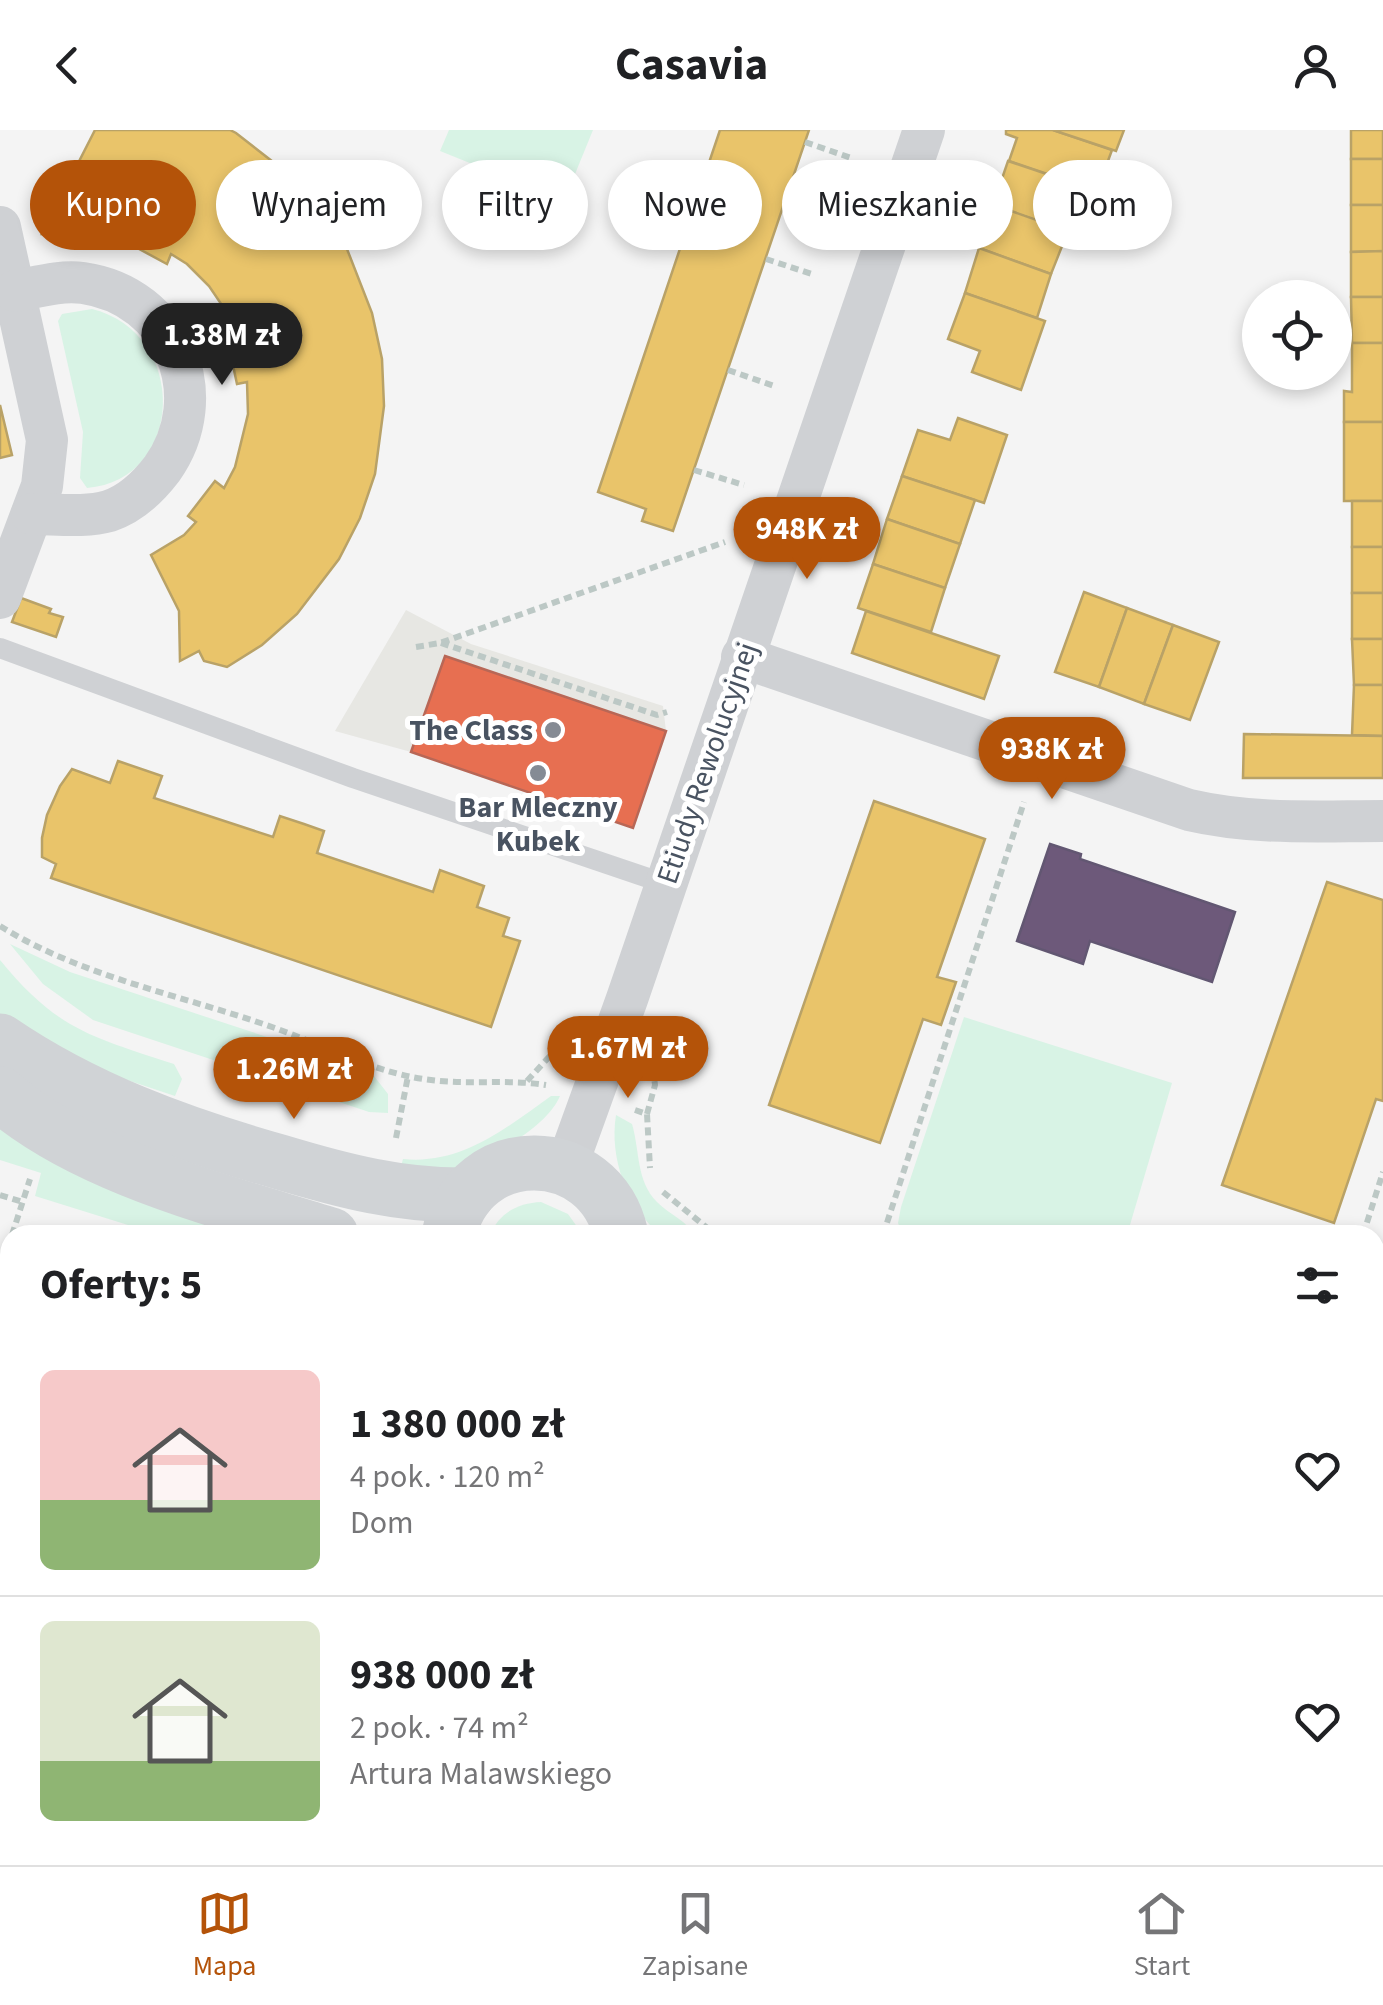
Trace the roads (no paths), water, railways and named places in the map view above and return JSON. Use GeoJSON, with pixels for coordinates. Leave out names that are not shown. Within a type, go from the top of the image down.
{"type":"FeatureCollection","features":[{"type":"Feature","properties":{"kind":"street","name":"Etiudy Rewolucyjnej"},"geometry":{"type":"LineString","coordinates":[[566,1168],[924,130]]}},
{"type":"Feature","properties":{"kind":"street"},"geometry":{"type":"LineString","coordinates":[[0,227],[47,440],[46,466],[32,514],[0,598]]}},
{"type":"Feature","properties":{"kind":"street"},"geometry":{"type":"LineString","coordinates":[[15,291],[63,282],[85,284],[135,302],[153,318],[176,351],[186,381],[183,429],[171,456],[138,495],[109,511],[32,514]]}},
{"type":"Feature","properties":{"kind":"street"},"geometry":{"type":"LineString","coordinates":[[742,658],[1190,810],[1268,822],[1383,820]]}},
{"type":"Feature","properties":{"kind":"street"},"geometry":{"type":"LineString","coordinates":[[0,1041],[112,1104],[251,1154],[384,1190],[428,1196],[458,1215],[482,1180],[502,1168],[544,1162],[566,1168],[588,1180],[605,1196],[619,1225]]}},
{"type":"Feature","properties":{"kind":"street"},"geometry":{"type":"LineString","coordinates":[[0,1094],[21,1113],[152,1177],[300,1225]]}},
{"type":"Feature","properties":{"kind":"lane"},"geometry":{"type":"LineString","coordinates":[[0,648],[353,778],[666,884]]}},
{"type":"Feature","properties":{"kind":"place","name":"The Class"},"geometry":{"type":"Point","coordinates":[553,730]}},
{"type":"Feature","properties":{"kind":"place","name":"Bar Mleczny Kubek"},"geometry":{"type":"Point","coordinates":[538,773]}}]}
